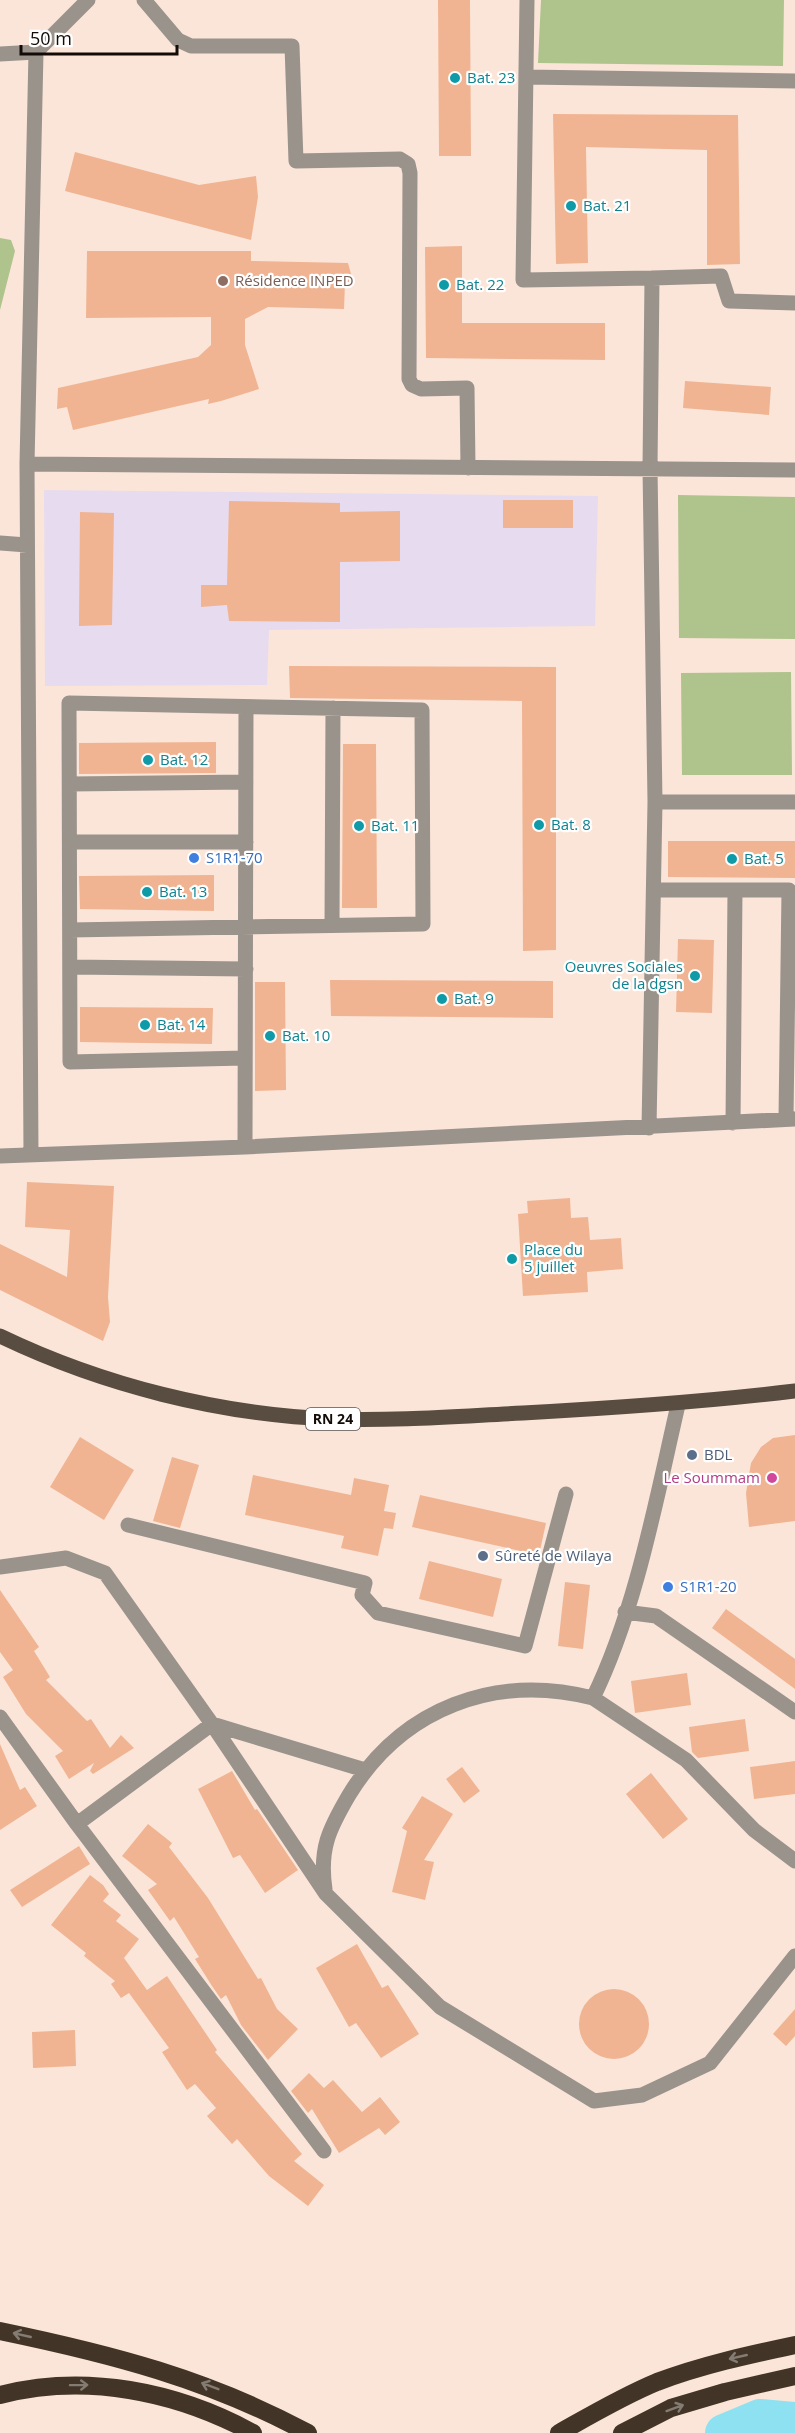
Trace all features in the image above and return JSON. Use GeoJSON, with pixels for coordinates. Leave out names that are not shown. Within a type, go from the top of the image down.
{"type":"FeatureCollection","features":[{"type":"Feature","properties":{"kind":"highway"},"geometry":{"type":"LineString","coordinates":[[0,2331],[149,2365],[211,2386],[264,2409],[308,2433]]}},
{"type":"Feature","properties":{"kind":"highway"},"geometry":{"type":"LineString","coordinates":[[559,2433],[657,2382],[735,2357],[795,2345]]}},
{"type":"Feature","properties":{"kind":"highway"},"geometry":{"type":"LineString","coordinates":[[622,2433],[671,2408],[725,2392],[795,2376]]}},
{"type":"Feature","properties":{"kind":"highway"},"geometry":{"type":"LineString","coordinates":[[0,2395],[22,2389],[109,2387],[185,2403],[253,2433]]}},
{"type":"Feature","properties":{"kind":"main road","name":"RN 24"},"geometry":{"type":"LineString","coordinates":[[0,1336],[39,1355],[124,1383],[240,1410],[332,1419],[678,1405],[795,1391]]}},
{"type":"Feature","properties":{"kind":"street"},"geometry":{"type":"LineString","coordinates":[[0,54],[36,52],[88,0]]}},
{"type":"Feature","properties":{"kind":"street"},"geometry":{"type":"LineString","coordinates":[[144,0],[178,40],[191,46],[292,46],[297,161],[400,159],[408,164],[410,173],[409,379],[412,385],[421,389],[467,388],[468,468]]}},
{"type":"Feature","properties":{"kind":"street"},"geometry":{"type":"LineString","coordinates":[[527,0],[522,279],[721,276],[729,302],[795,303]]}},
{"type":"Feature","properties":{"kind":"street"},"geometry":{"type":"LineString","coordinates":[[31,1155],[27,464],[36,52]]}},
{"type":"Feature","properties":{"kind":"street"},"geometry":{"type":"LineString","coordinates":[[526,77],[795,81]]}},
{"type":"Feature","properties":{"kind":"street"},"geometry":{"type":"LineString","coordinates":[[649,1128],[655,802],[650,468],[652,278]]}},
{"type":"Feature","properties":{"kind":"street"},"geometry":{"type":"LineString","coordinates":[[27,464],[795,470]]}},
{"type":"Feature","properties":{"kind":"street"},"geometry":{"type":"LineString","coordinates":[[0,543],[27,544]]}},
{"type":"Feature","properties":{"kind":"street"},"geometry":{"type":"LineString","coordinates":[[70,930],[423,924],[422,710],[69,704],[70,1062],[245,1058]]}},
{"type":"Feature","properties":{"kind":"street"},"geometry":{"type":"LineString","coordinates":[[245,1147],[246,707]]}},
{"type":"Feature","properties":{"kind":"street"},"geometry":{"type":"LineString","coordinates":[[332,925],[333,708]]}},
{"type":"Feature","properties":{"kind":"street"},"geometry":{"type":"LineString","coordinates":[[70,784],[246,782]]}},
{"type":"Feature","properties":{"kind":"street"},"geometry":{"type":"LineString","coordinates":[[655,802],[795,802]]}},
{"type":"Feature","properties":{"kind":"street"},"geometry":{"type":"LineString","coordinates":[[70,842],[246,842]]}},
{"type":"Feature","properties":{"kind":"street"},"geometry":{"type":"LineString","coordinates":[[0,1156],[245,1147],[791,1119],[792,889],[654,890]]}},
{"type":"Feature","properties":{"kind":"street"},"geometry":{"type":"LineString","coordinates":[[733,1123],[735,890]]}},
{"type":"Feature","properties":{"kind":"street"},"geometry":{"type":"LineString","coordinates":[[70,967],[246,969]]}},
{"type":"Feature","properties":{"kind":"street"},"geometry":{"type":"LineString","coordinates":[[593,1698],[606,1671],[625,1612],[653,1514],[678,1405]]}},
{"type":"Feature","properties":{"kind":"street"},"geometry":{"type":"LineString","coordinates":[[128,1525],[365,1583],[362,1595],[378,1612],[525,1646],[566,1494]]}},
{"type":"Feature","properties":{"kind":"street"},"geometry":{"type":"LineString","coordinates":[[0,1567],[66,1558],[105,1574],[212,1724],[326,1894],[440,2007],[594,2101],[642,2095],[710,2063],[795,1956]]}},
{"type":"Feature","properties":{"kind":"street"},"geometry":{"type":"LineString","coordinates":[[625,1612],[656,1616],[795,1712]]}},
{"type":"Feature","properties":{"kind":"street"},"geometry":{"type":"LineString","coordinates":[[326,1894],[322,1869],[325,1843],[335,1818],[365,1770],[381,1751],[442,1708],[475,1696],[510,1690],[568,1691],[593,1698],[686,1760],[754,1830],[795,1861]]}},
{"type":"Feature","properties":{"kind":"street"},"geometry":{"type":"LineString","coordinates":[[0,1717],[77,1824],[324,2151]]}},
{"type":"Feature","properties":{"kind":"street"},"geometry":{"type":"LineString","coordinates":[[212,1724],[365,1770]]}},
{"type":"Feature","properties":{"kind":"street"},"geometry":{"type":"LineString","coordinates":[[77,1824],[212,1724]]}},
{"type":"Feature","properties":{"kind":"shaded area"},"geometry":{"type":"Polygon","coordinates":[[[44,490],[598,496],[595,626],[269,630],[267,685],[45,686],[44,490]]]}},
{"type":"Feature","properties":{"kind":"green space"},"geometry":{"type":"Polygon","coordinates":[[[541,0],[784,0],[783,66],[538,63],[541,0]]]}},
{"type":"Feature","properties":{"kind":"green space"},"geometry":{"type":"Polygon","coordinates":[[[0,238],[11,240],[15,251],[0,310],[0,238]]]}},
{"type":"Feature","properties":{"kind":"green space"},"geometry":{"type":"Polygon","coordinates":[[[678,495],[795,497],[795,639],[679,638],[678,495]]]}},
{"type":"Feature","properties":{"kind":"green space"},"geometry":{"type":"Polygon","coordinates":[[[791,672],[792,775],[682,775],[681,673],[791,672]]]}},
{"type":"Feature","properties":{"kind":"building","name":"Bat. 23"},"geometry":{"type":"Polygon","coordinates":[[[438,0],[470,0],[471,156],[439,156],[438,0]]]}},
{"type":"Feature","properties":{"kind":"building","name":"Bat. 21"},"geometry":{"type":"Polygon","coordinates":[[[553,114],[738,115],[740,264],[707,265],[707,150],[586,147],[588,263],[556,264],[553,114]]]}},
{"type":"Feature","properties":{"kind":"building"},"geometry":{"type":"Polygon","coordinates":[[[75,152],[199,185],[256,176],[258,197],[251,240],[65,191],[75,152]]]}},
{"type":"Feature","properties":{"kind":"building","name":"Bat. 22"},"geometry":{"type":"Polygon","coordinates":[[[462,246],[462,323],[605,323],[605,360],[426,358],[425,247],[462,246]]]}},
{"type":"Feature","properties":{"kind":"building"},"geometry":{"type":"Polygon","coordinates":[[[87,251],[251,251],[251,261],[348,263],[353,281],[345,283],[344,309],[268,307],[245,319],[245,345],[259,389],[208,404],[209,399],[73,430],[67,407],[57,409],[58,388],[198,357],[211,345],[211,317],[86,318],[87,251]]]}},
{"type":"Feature","properties":{"kind":"building"},"geometry":{"type":"Polygon","coordinates":[[[685,381],[771,387],[769,415],[683,408],[685,381]]]}},
{"type":"Feature","properties":{"kind":"building"},"geometry":{"type":"Polygon","coordinates":[[[503,500],[573,500],[573,528],[503,528],[503,500]]]}},
{"type":"Feature","properties":{"kind":"building"},"geometry":{"type":"Polygon","coordinates":[[[229,501],[340,503],[340,512],[400,511],[400,561],[340,562],[340,622],[229,621],[227,605],[201,607],[201,585],[227,585],[229,501]]]}},
{"type":"Feature","properties":{"kind":"building"},"geometry":{"type":"Polygon","coordinates":[[[80,512],[114,513],[112,625],[79,626],[80,512]]]}},
{"type":"Feature","properties":{"kind":"building","name":"Bat. 8"},"geometry":{"type":"Polygon","coordinates":[[[289,666],[556,667],[556,950],[523,951],[522,701],[290,698],[289,666]]]}},
{"type":"Feature","properties":{"kind":"building","name":"Bat. 12"},"geometry":{"type":"Polygon","coordinates":[[[216,742],[216,773],[79,774],[79,743],[216,742]]]}},
{"type":"Feature","properties":{"kind":"building","name":"Bat. 11"},"geometry":{"type":"Polygon","coordinates":[[[343,744],[376,744],[377,908],[342,908],[343,744]]]}},
{"type":"Feature","properties":{"kind":"building","name":"Bat. 5"},"geometry":{"type":"Polygon","coordinates":[[[668,841],[795,841],[795,878],[668,877],[668,841]]]}},
{"type":"Feature","properties":{"kind":"building","name":"Bat. 13"},"geometry":{"type":"Polygon","coordinates":[[[214,875],[214,911],[80,909],[79,876],[214,875]]]}},
{"type":"Feature","properties":{"kind":"building","name":"Oeuvres Sociales de la dgsn"},"geometry":{"type":"Polygon","coordinates":[[[678,939],[714,940],[712,1013],[676,1012],[678,939]]]}},
{"type":"Feature","properties":{"kind":"building","name":"Bat. 9"},"geometry":{"type":"Polygon","coordinates":[[[330,980],[553,981],[553,1018],[331,1016],[330,980]]]}},
{"type":"Feature","properties":{"kind":"building","name":"Bat. 10"},"geometry":{"type":"Polygon","coordinates":[[[255,982],[285,982],[286,1090],[255,1091],[255,982]]]}},
{"type":"Feature","properties":{"kind":"building","name":"Bat. 14"},"geometry":{"type":"Polygon","coordinates":[[[80,1007],[213,1008],[212,1044],[80,1042],[80,1007]]]}},
{"type":"Feature","properties":{"kind":"building"},"geometry":{"type":"Polygon","coordinates":[[[27,1182],[114,1186],[108,1297],[110,1322],[103,1341],[0,1290],[0,1244],[67,1277],[70,1230],[25,1227],[27,1182]]]}},
{"type":"Feature","properties":{"kind":"building"},"geometry":{"type":"Polygon","coordinates":[[[570,1198],[571,1218],[588,1217],[590,1240],[621,1238],[623,1269],[587,1272],[588,1292],[523,1296],[518,1214],[528,1213],[527,1201],[570,1198]]]}},
{"type":"Feature","properties":{"kind":"building","name":"Le Soummam"},"geometry":{"type":"Polygon","coordinates":[[[795,1435],[795,1521],[749,1527],[746,1493],[751,1463],[761,1447],[773,1438],[795,1435]]]}},
{"type":"Feature","properties":{"kind":"building"},"geometry":{"type":"Polygon","coordinates":[[[80,1437],[134,1470],[104,1520],[50,1487],[80,1437]]]}},
{"type":"Feature","properties":{"kind":"building"},"geometry":{"type":"Polygon","coordinates":[[[172,1457],[199,1465],[180,1528],[153,1521],[172,1457]]]}},
{"type":"Feature","properties":{"kind":"building"},"geometry":{"type":"Polygon","coordinates":[[[253,1475],[351,1495],[354,1478],[389,1485],[384,1511],[396,1513],[393,1529],[384,1528],[378,1556],[341,1548],[344,1536],[245,1515],[253,1475]]]}},
{"type":"Feature","properties":{"kind":"building"},"geometry":{"type":"Polygon","coordinates":[[[420,1495],[546,1523],[539,1555],[412,1527],[420,1495]]]}},
{"type":"Feature","properties":{"kind":"building"},"geometry":{"type":"Polygon","coordinates":[[[429,1561],[502,1579],[493,1617],[419,1599],[429,1561]]]}},
{"type":"Feature","properties":{"kind":"building"},"geometry":{"type":"Polygon","coordinates":[[[565,1582],[590,1585],[583,1649],[558,1646],[565,1582]]]}},
{"type":"Feature","properties":{"kind":"building"},"geometry":{"type":"Polygon","coordinates":[[[0,1590],[39,1647],[34,1651],[50,1677],[46,1680],[87,1721],[91,1719],[110,1748],[121,1735],[134,1748],[93,1774],[90,1771],[94,1763],[69,1779],[55,1756],[63,1751],[26,1714],[3,1677],[13,1670],[0,1652],[0,1590]]]}},
{"type":"Feature","properties":{"kind":"building"},"geometry":{"type":"Polygon","coordinates":[[[726,1609],[795,1659],[795,1689],[712,1628],[726,1609]]]}},
{"type":"Feature","properties":{"kind":"building"},"geometry":{"type":"Polygon","coordinates":[[[687,1673],[691,1705],[635,1713],[631,1681],[687,1673]]]}},
{"type":"Feature","properties":{"kind":"building"},"geometry":{"type":"Polygon","coordinates":[[[745,1719],[749,1751],[698,1758],[692,1752],[689,1727],[745,1719]]]}},
{"type":"Feature","properties":{"kind":"building"},"geometry":{"type":"Polygon","coordinates":[[[0,1744],[20,1790],[25,1787],[37,1806],[0,1830],[0,1744]]]}},
{"type":"Feature","properties":{"kind":"building"},"geometry":{"type":"Polygon","coordinates":[[[795,1761],[795,1794],[754,1799],[750,1767],[795,1761]]]}},
{"type":"Feature","properties":{"kind":"building"},"geometry":{"type":"Polygon","coordinates":[[[462,1767],[480,1791],[464,1803],[446,1779],[462,1767]]]}},
{"type":"Feature","properties":{"kind":"building"},"geometry":{"type":"Polygon","coordinates":[[[232,1771],[255,1810],[257,1809],[298,1870],[265,1893],[240,1855],[233,1858],[198,1789],[232,1771]]]}},
{"type":"Feature","properties":{"kind":"building"},"geometry":{"type":"Polygon","coordinates":[[[651,1773],[688,1819],[663,1839],[626,1794],[651,1773]]]}},
{"type":"Feature","properties":{"kind":"building"},"geometry":{"type":"Polygon","coordinates":[[[422,1796],[453,1814],[424,1860],[434,1862],[425,1900],[392,1892],[407,1831],[402,1828],[422,1796]]]}},
{"type":"Feature","properties":{"kind":"building"},"geometry":{"type":"Polygon","coordinates":[[[148,1824],[172,1843],[169,1847],[208,1898],[258,1979],[261,1978],[277,2009],[298,2029],[268,2060],[241,2025],[226,1995],[221,1999],[212,1986],[195,1959],[199,1957],[174,1917],[170,1921],[148,1890],[157,1884],[122,1856],[148,1824]]]}},
{"type":"Feature","properties":{"kind":"building"},"geometry":{"type":"Polygon","coordinates":[[[79,1846],[90,1864],[22,1907],[10,1890],[79,1846]]]}},
{"type":"Feature","properties":{"kind":"building"},"geometry":{"type":"Polygon","coordinates":[[[90,1875],[103,1885],[109,1894],[103,1901],[121,1915],[116,1921],[139,1939],[124,1958],[147,1990],[167,1976],[217,2050],[215,2052],[302,2154],[294,2161],[324,2185],[308,2206],[269,2176],[237,2139],[232,2144],[207,2116],[216,2108],[195,2084],[187,2090],[162,2052],[169,2048],[129,1993],[121,1998],[111,1984],[115,1981],[84,1956],[86,1953],[51,1925],[90,1875]]]}},
{"type":"Feature","properties":{"kind":"building"},"geometry":{"type":"Polygon","coordinates":[[[357,1944],[382,1988],[388,1985],[419,2034],[381,2058],[356,2023],[349,2027],[316,1968],[357,1944]]]}},
{"type":"Feature","properties":{"kind":"building"},"geometry":{"type":"Polygon","coordinates":[[[614,1989],[627,1992],[639,1999],[646,2011],[649,2024],[646,2037],[639,2049],[627,2056],[614,2059],[601,2056],[589,2049],[582,2037],[579,2024],[582,2011],[589,1999],[601,1992],[614,1989]]]}},
{"type":"Feature","properties":{"kind":"building"},"geometry":{"type":"Polygon","coordinates":[[[795,2009],[795,2036],[786,2046],[773,2034],[795,2009]]]}},
{"type":"Feature","properties":{"kind":"building"},"geometry":{"type":"Polygon","coordinates":[[[75,2030],[76,2066],[33,2068],[32,2032],[75,2030]]]}},
{"type":"Feature","properties":{"kind":"building"},"geometry":{"type":"Polygon","coordinates":[[[309,2073],[324,2088],[333,2080],[362,2112],[380,2097],[400,2122],[385,2135],[379,2128],[339,2153],[312,2109],[308,2113],[291,2091],[309,2073]]]}},
{"type":"Feature","properties":{"kind":"waterway"},"geometry":{"type":"LineString","coordinates":[[724,2433],[760,2418],[795,2421]]}},
{"type":"Feature","properties":{"kind":"place","name":"Bat. 23"},"geometry":{"type":"Point","coordinates":[455,78]}},
{"type":"Feature","properties":{"kind":"place","name":"Bat. 21"},"geometry":{"type":"Point","coordinates":[571,206]}},
{"type":"Feature","properties":{"kind":"place","name":"Résidence INPED"},"geometry":{"type":"Point","coordinates":[223,281]}},
{"type":"Feature","properties":{"kind":"place","name":"Bat. 22"},"geometry":{"type":"Point","coordinates":[444,285]}},
{"type":"Feature","properties":{"kind":"place","name":"Bat. 12"},"geometry":{"type":"Point","coordinates":[148,760]}},
{"type":"Feature","properties":{"kind":"place","name":"Bat. 8"},"geometry":{"type":"Point","coordinates":[539,825]}},
{"type":"Feature","properties":{"kind":"place","name":"Bat. 11"},"geometry":{"type":"Point","coordinates":[359,826]}},
{"type":"Feature","properties":{"kind":"place","name":"S1R1-70"},"geometry":{"type":"Point","coordinates":[194,858]}},
{"type":"Feature","properties":{"kind":"place","name":"Bat. 5"},"geometry":{"type":"Point","coordinates":[732,859]}},
{"type":"Feature","properties":{"kind":"place","name":"Bat. 13"},"geometry":{"type":"Point","coordinates":[147,892]}},
{"type":"Feature","properties":{"kind":"place","name":"Oeuvres Sociales de la dgsn"},"geometry":{"type":"Point","coordinates":[695,976]}},
{"type":"Feature","properties":{"kind":"place","name":"Bat. 9"},"geometry":{"type":"Point","coordinates":[442,999]}},
{"type":"Feature","properties":{"kind":"place","name":"Bat. 14"},"geometry":{"type":"Point","coordinates":[145,1025]}},
{"type":"Feature","properties":{"kind":"place","name":"Bat. 10"},"geometry":{"type":"Point","coordinates":[270,1036]}},
{"type":"Feature","properties":{"kind":"place","name":"Place du 5 juillet"},"geometry":{"type":"Point","coordinates":[512,1259]}},
{"type":"Feature","properties":{"kind":"place","name":"BDL"},"geometry":{"type":"Point","coordinates":[692,1455]}},
{"type":"Feature","properties":{"kind":"place","name":"Le Soummam"},"geometry":{"type":"Point","coordinates":[772,1478]}},
{"type":"Feature","properties":{"kind":"place","name":"Sûreté de Wilaya"},"geometry":{"type":"Point","coordinates":[483,1556]}},
{"type":"Feature","properties":{"kind":"place","name":"S1R1-20"},"geometry":{"type":"Point","coordinates":[668,1587]}}]}
